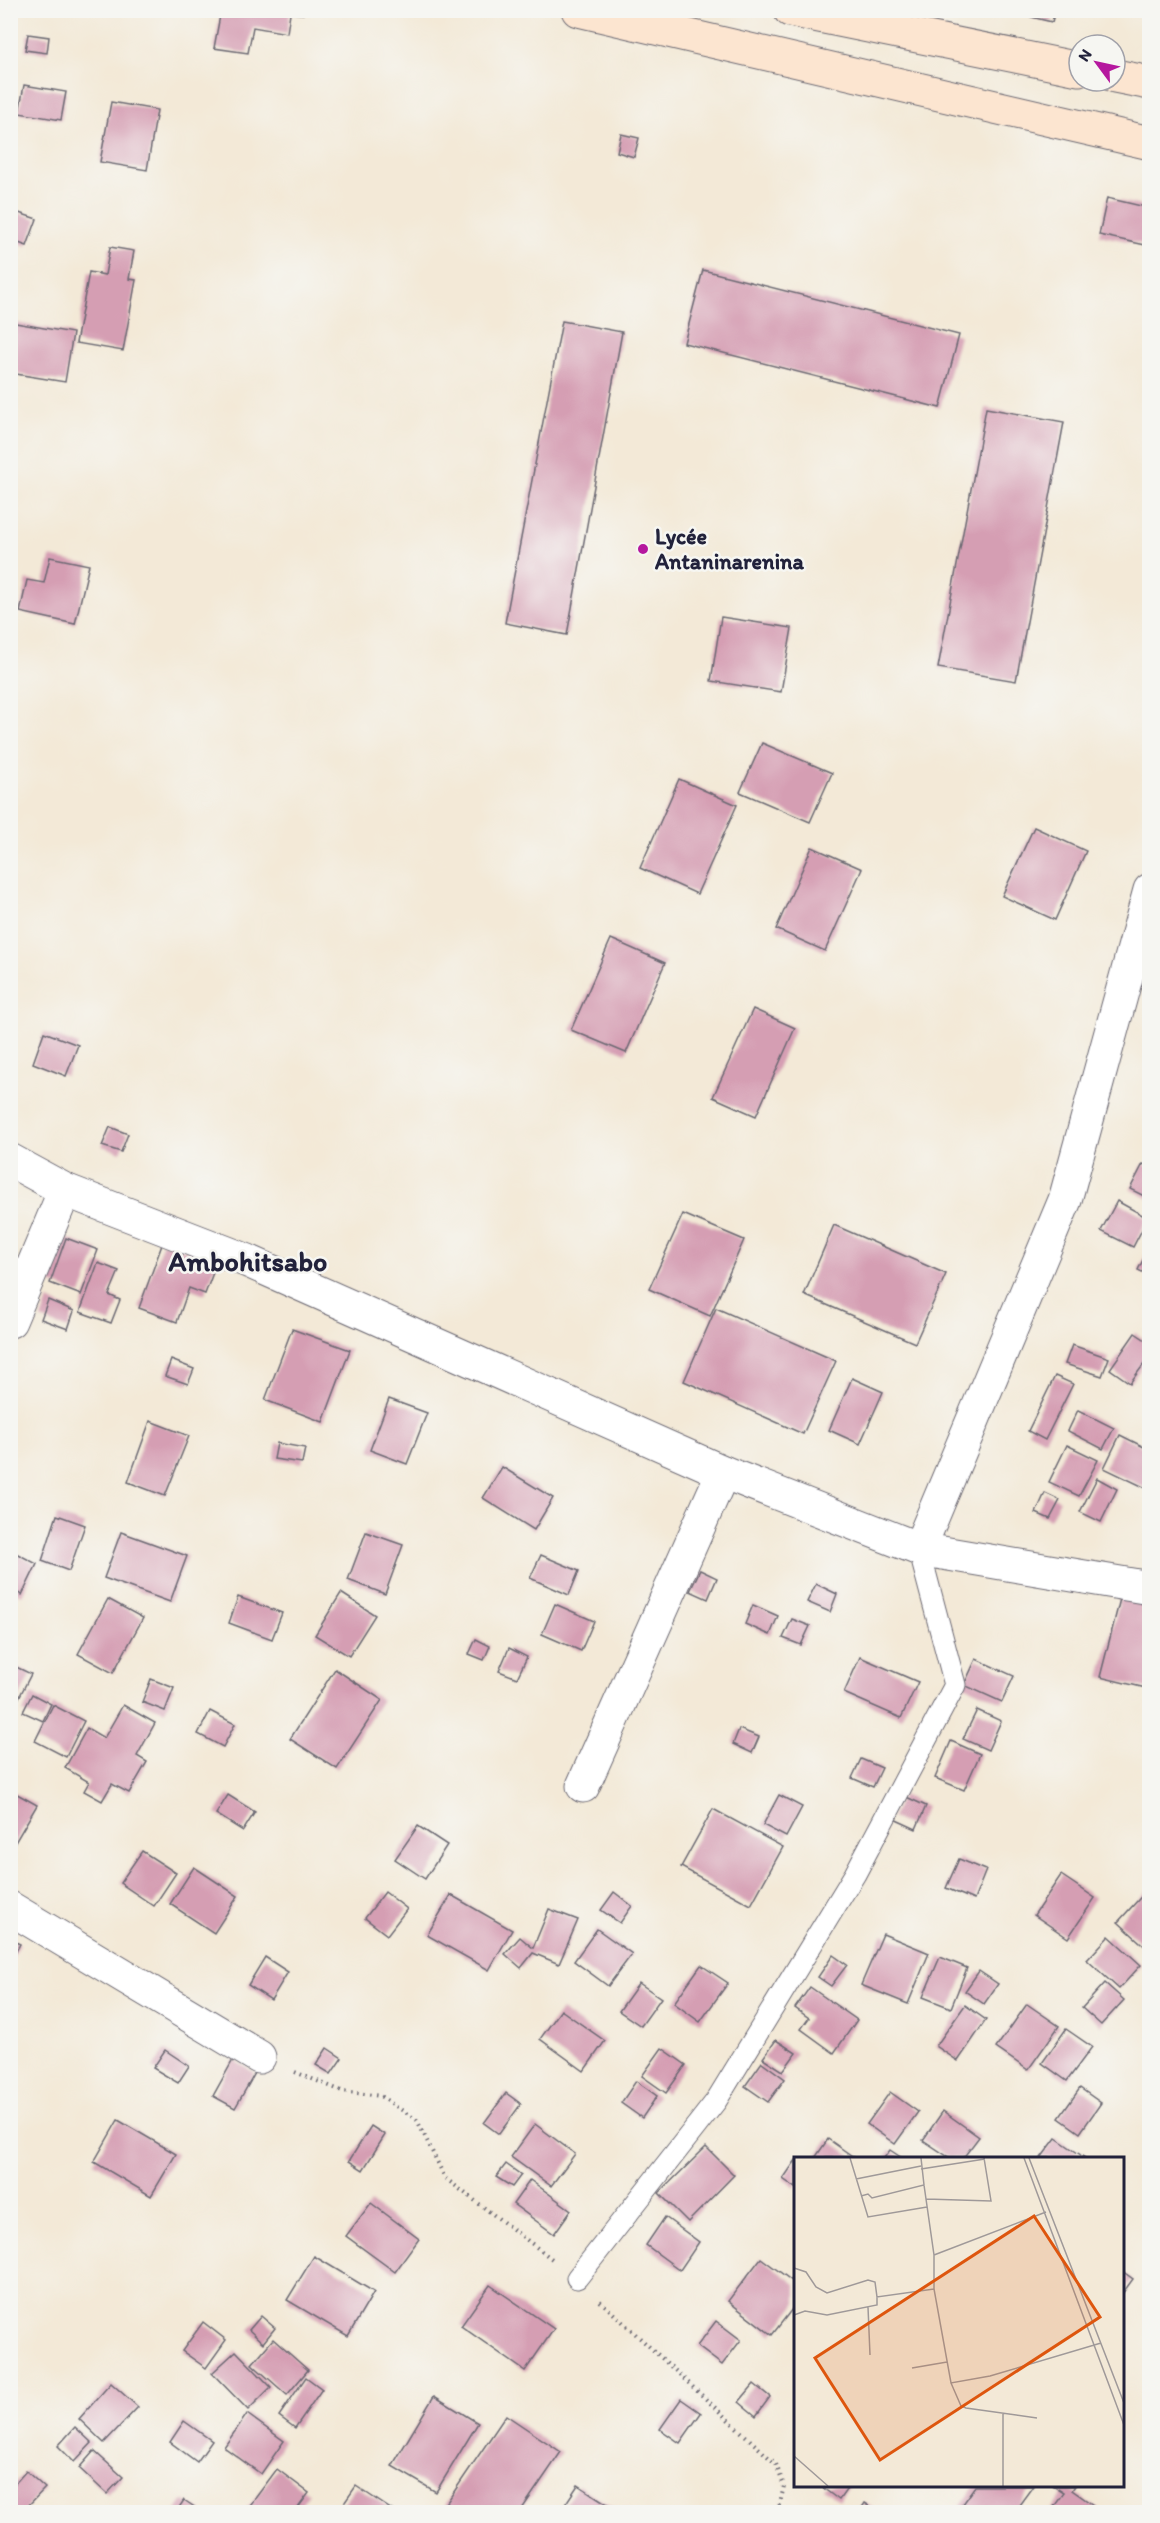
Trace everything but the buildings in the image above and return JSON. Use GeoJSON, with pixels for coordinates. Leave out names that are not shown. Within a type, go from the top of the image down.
{"type":"FeatureCollection","features":[{"type":"Feature","properties":{"kind":"street"},"geometry":{"type":"LineString","coordinates":[[578,10],[1149,143]]}},
{"type":"Feature","properties":{"kind":"street"},"geometry":{"type":"LineString","coordinates":[[790,10],[1067,67]]}},
{"type":"Feature","properties":{"kind":"street"},"geometry":{"type":"LineString","coordinates":[[1127,78],[1149,83]]}},
{"type":"Feature","properties":{"kind":"street"},"geometry":{"type":"LineString","coordinates":[[919,1548],[1065,1200],[1149,890]]}},
{"type":"Feature","properties":{"kind":"street"},"geometry":{"type":"LineString","coordinates":[[10,1160],[65,1190],[248,1261],[723,1472],[919,1548],[1149,1588]]}},
{"type":"Feature","properties":{"kind":"street"},"geometry":{"type":"LineString","coordinates":[[10,1321],[65,1190]]}},
{"type":"Feature","properties":{"kind":"street"},"geometry":{"type":"LineString","coordinates":[[583,1786],[723,1472]]}},
{"type":"Feature","properties":{"kind":"street"},"geometry":{"type":"LineString","coordinates":[[10,1908],[258,2057]]}},
{"type":"Feature","properties":{"kind":"lane"},"geometry":{"type":"LineString","coordinates":[[577,2278],[716,2101],[855,1875],[955,1685],[919,1548]]}},
{"type":"Feature","properties":{"kind":"path"},"geometry":{"type":"LineString","coordinates":[[258,2057],[342,2091],[380,2096],[417,2120],[445,2178],[577,2278],[776,2464],[784,2486],[778,2512]]}},
{"type":"Feature","properties":{"kind":"place","name":"Lycée Antaninarenina"},"geometry":{"type":"Point","coordinates":[643,549]}},
{"type":"Feature","properties":{"kind":"district","name":"Ambohitsabo"},"geometry":{"type":"Point","coordinates":[248,1261]}}]}
